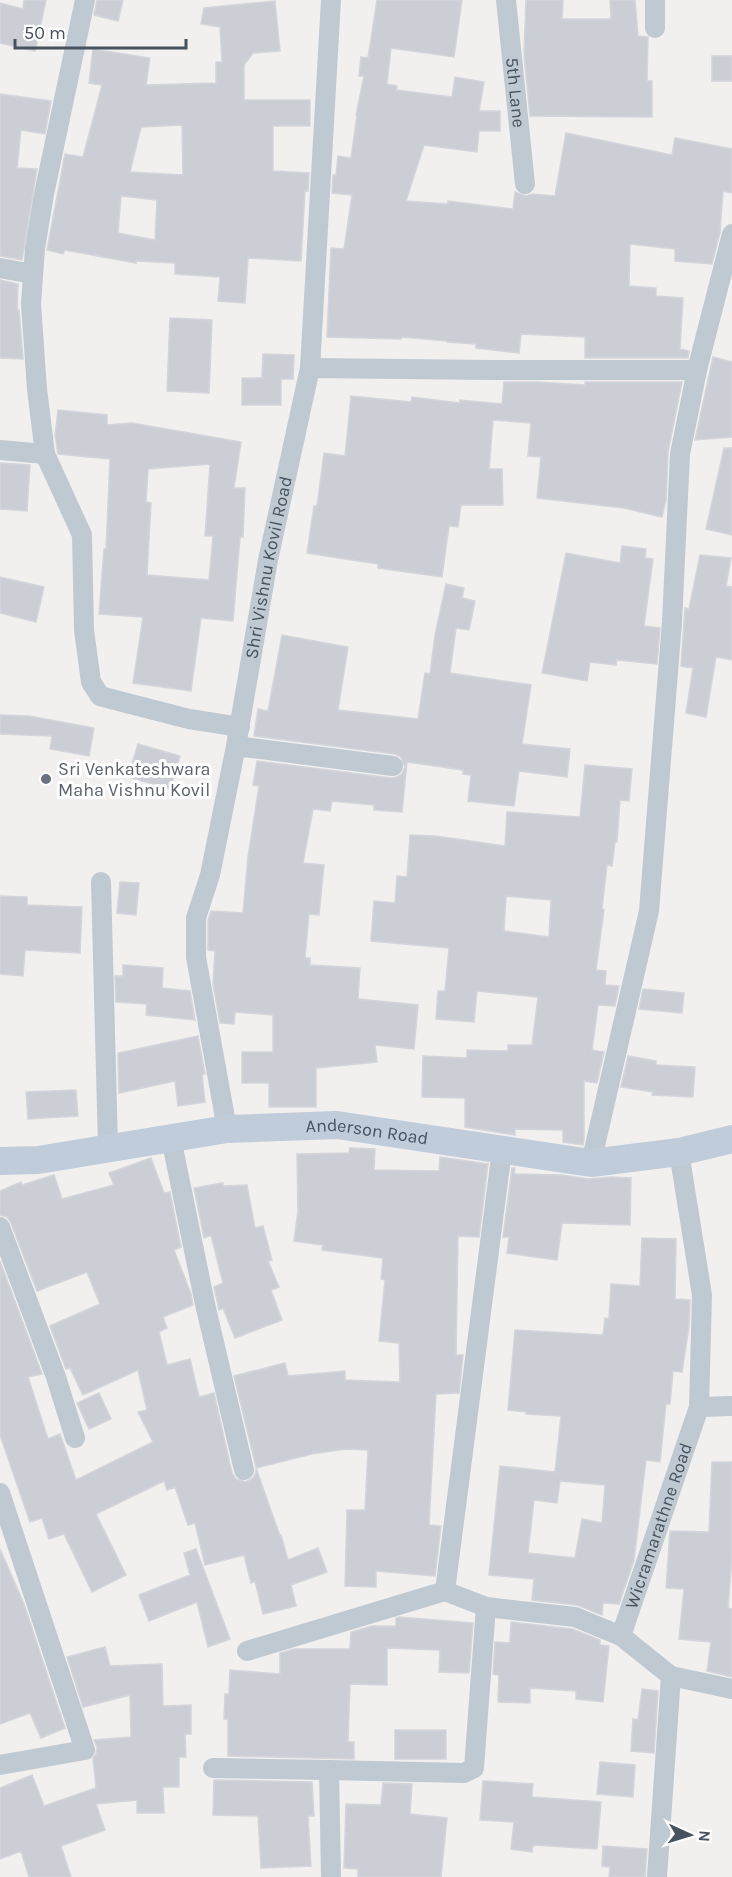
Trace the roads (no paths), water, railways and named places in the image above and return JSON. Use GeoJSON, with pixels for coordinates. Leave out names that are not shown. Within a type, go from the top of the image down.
{"type":"FeatureCollection","features":[{"type":"Feature","properties":{"kind":"main road","name":"Anderson Road"},"geometry":{"type":"LineString","coordinates":[[0,1161],[38,1160],[108,1147],[227,1130],[337,1125],[591,1162],[679,1152],[732,1139]]}},
{"type":"Feature","properties":{"kind":"street"},"geometry":{"type":"LineString","coordinates":[[85,0],[44,194],[35,248],[31,304],[37,389],[45,454],[82,535],[84,630],[91,682],[100,696],[189,719],[238,736],[393,766]]}},
{"type":"Feature","properties":{"kind":"street","name":"Shri Vishnu Kovil Road"},"geometry":{"type":"LineString","coordinates":[[227,1130],[196,957],[196,918],[210,874],[238,736],[268,560],[310,368],[331,0]]}},
{"type":"Feature","properties":{"kind":"street","name":"5th Lane"},"geometry":{"type":"LineString","coordinates":[[506,0],[525,184]]}},
{"type":"Feature","properties":{"kind":"street"},"geometry":{"type":"LineString","coordinates":[[655,0],[655,28]]}},
{"type":"Feature","properties":{"kind":"street"},"geometry":{"type":"LineString","coordinates":[[591,1162],[649,911],[672,622],[680,454],[697,369],[732,234]]}},
{"type":"Feature","properties":{"kind":"street"},"geometry":{"type":"LineString","coordinates":[[0,268],[33,274]]}},
{"type":"Feature","properties":{"kind":"street"},"geometry":{"type":"LineString","coordinates":[[310,368],[697,369]]}},
{"type":"Feature","properties":{"kind":"street"},"geometry":{"type":"LineString","coordinates":[[0,450],[45,454]]}},
{"type":"Feature","properties":{"kind":"street"},"geometry":{"type":"LineString","coordinates":[[100,882],[108,1147]]}},
{"type":"Feature","properties":{"kind":"street"},"geometry":{"type":"LineString","coordinates":[[171,1138],[205,1304],[244,1470]]}},
{"type":"Feature","properties":{"kind":"street"},"geometry":{"type":"LineString","coordinates":[[445,1591],[502,1150]]}},
{"type":"Feature","properties":{"kind":"street","name":"Wicramarathne Road"},"geometry":{"type":"LineString","coordinates":[[621,1636],[699,1407],[702,1295],[679,1152]]}},
{"type":"Feature","properties":{"kind":"street"},"geometry":{"type":"LineString","coordinates":[[0,1227],[56,1377],[75,1438]]}},
{"type":"Feature","properties":{"kind":"street"},"geometry":{"type":"LineString","coordinates":[[699,1407],[732,1407]]}},
{"type":"Feature","properties":{"kind":"street"},"geometry":{"type":"LineString","coordinates":[[0,1493],[86,1750],[0,1766]]}},
{"type":"Feature","properties":{"kind":"street"},"geometry":{"type":"LineString","coordinates":[[247,1650],[445,1591],[486,1607],[575,1617],[621,1636],[671,1676],[732,1689]]}},
{"type":"Feature","properties":{"kind":"street"},"geometry":{"type":"LineString","coordinates":[[213,1768],[464,1773],[474,1768],[486,1607]]}},
{"type":"Feature","properties":{"kind":"street"},"geometry":{"type":"LineString","coordinates":[[657,1877],[671,1676]]}},
{"type":"Feature","properties":{"kind":"street"},"geometry":{"type":"LineString","coordinates":[[329,1770],[331,1877]]}},
{"type":"Feature","properties":{"kind":"place","name":"Sri Venkateshwara Maha Vishnu Kovil"},"geometry":{"type":"Point","coordinates":[46,779]}}]}
